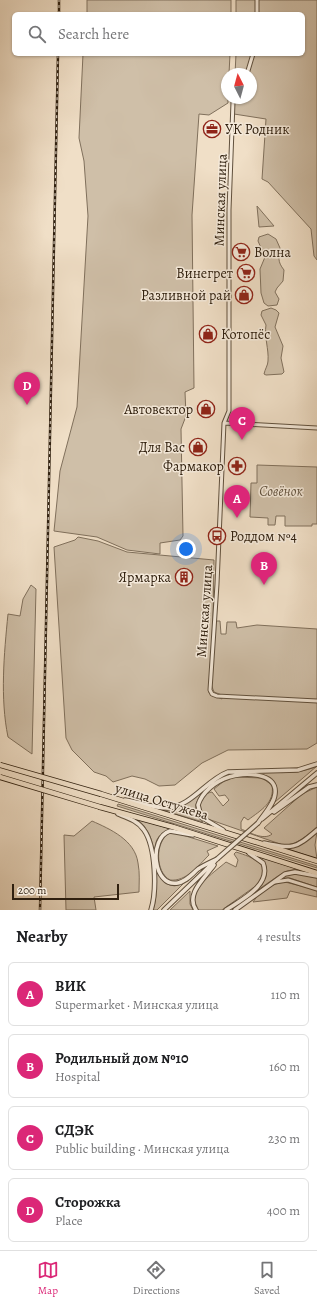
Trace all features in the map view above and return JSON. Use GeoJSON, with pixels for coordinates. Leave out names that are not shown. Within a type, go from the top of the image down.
{"type":"FeatureCollection","features":[{"type":"Feature","properties":{"kind":"main road","name":"улица Остужева"},"geometry":{"type":"LineString","coordinates":[[0,765],[254,840],[317,861]]}},
{"type":"Feature","properties":{"kind":"main road","name":"улица Остужева"},"geometry":{"type":"LineString","coordinates":[[0,777],[100,807],[144,818],[317,872]]}},
{"type":"Feature","properties":{"kind":"street"},"geometry":{"type":"LineString","coordinates":[[257,0],[257,12]]}},
{"type":"Feature","properties":{"kind":"street"},"geometry":{"type":"LineString","coordinates":[[249,68],[252,56]]}},
{"type":"Feature","properties":{"kind":"street","name":"Минская улица"},"geometry":{"type":"LineString","coordinates":[[233,104],[229,210],[228,411],[224,423],[210,692],[217,696],[317,701]]}},
{"type":"Feature","properties":{"kind":"street"},"geometry":{"type":"LineString","coordinates":[[224,423],[317,428]]}},
{"type":"Feature","properties":{"kind":"street"},"geometry":{"type":"LineString","coordinates":[[101,794],[160,807],[173,808],[194,795],[218,776],[228,772],[298,770],[317,764]]}},
{"type":"Feature","properties":{"kind":"street"},"geometry":{"type":"LineString","coordinates":[[164,910],[217,859],[317,773]]}},
{"type":"Feature","properties":{"kind":"street"},"geometry":{"type":"LineString","coordinates":[[230,833],[204,820],[198,809],[199,800],[205,792],[228,777],[243,775],[262,776],[271,781],[274,785],[275,795],[273,800],[258,823]]}},
{"type":"Feature","properties":{"kind":"street"},"geometry":{"type":"LineString","coordinates":[[258,823],[309,787],[317,785]]}},
{"type":"Feature","properties":{"kind":"street"},"geometry":{"type":"LineString","coordinates":[[100,807],[136,821],[147,835],[151,847],[154,882],[154,899],[151,910]]}},
{"type":"Feature","properties":{"kind":"street"},"geometry":{"type":"LineString","coordinates":[[254,840],[292,847],[299,844],[317,830]]}},
{"type":"Feature","properties":{"kind":"street"},"geometry":{"type":"LineString","coordinates":[[217,841],[170,831],[161,838],[157,850],[160,875],[164,880],[172,883],[186,880],[199,869],[217,859]]}},
{"type":"Feature","properties":{"kind":"street"},"geometry":{"type":"LineString","coordinates":[[226,910],[256,888],[265,876],[263,863],[243,849]]}},
{"type":"Feature","properties":{"kind":"street"},"geometry":{"type":"LineString","coordinates":[[196,910],[192,902],[194,892],[204,880],[217,859]]}},
{"type":"Feature","properties":{"kind":"street"},"geometry":{"type":"LineString","coordinates":[[235,910],[278,878],[290,872],[300,872],[317,876]]}},
{"type":"Feature","properties":{"kind":"street"},"geometry":{"type":"LineString","coordinates":[[264,888],[274,882],[285,880],[317,889]]}},
{"type":"Feature","properties":{"kind":"green space"},"geometry":{"type":"Polygon","coordinates":[[[87,0],[231,0],[231,12],[87,12],[87,0]]]}},
{"type":"Feature","properties":{"kind":"green space"},"geometry":{"type":"Polygon","coordinates":[[[236,0],[317,0],[317,260],[314,256],[311,229],[268,182],[262,179],[266,119],[234,114],[234,104],[257,104],[257,68],[235,68],[236,56],[305,56],[305,12],[236,12],[236,0]]]}},
{"type":"Feature","properties":{"kind":"green space"},"geometry":{"type":"Polygon","coordinates":[[[83,56],[230,56],[229,68],[221,68],[221,104],[226,104],[209,115],[199,114],[192,215],[194,388],[185,392],[186,416],[181,429],[183,536],[180,540],[160,543],[160,554],[127,550],[97,537],[54,531],[60,471],[77,407],[88,216],[84,161],[79,138],[83,56]]]}},
{"type":"Feature","properties":{"kind":"green space"},"geometry":{"type":"Polygon","coordinates":[[[257,206],[274,226],[259,227],[257,206]]]}},
{"type":"Feature","properties":{"kind":"green space"},"geometry":{"type":"Polygon","coordinates":[[[268,234],[276,239],[280,248],[279,262],[284,270],[283,281],[275,292],[279,299],[277,305],[268,306],[264,303],[261,293],[260,269],[265,257],[258,241],[259,237],[268,234]]]}},
{"type":"Feature","properties":{"kind":"green space"},"geometry":{"type":"Polygon","coordinates":[[[271,308],[279,313],[275,327],[283,346],[281,358],[284,372],[282,374],[266,375],[264,374],[268,364],[268,356],[266,325],[261,315],[262,311],[271,308]]]}},
{"type":"Feature","properties":{"kind":"green space","name":"Совёнок"},"geometry":{"type":"Polygon","coordinates":[[[257,465],[317,467],[317,524],[312,524],[312,526],[285,526],[285,516],[276,516],[275,525],[268,525],[268,518],[250,517],[251,483],[257,483],[257,465]]]}},
{"type":"Feature","properties":{"kind":"green space"},"geometry":{"type":"Polygon","coordinates":[[[78,537],[98,541],[127,552],[214,560],[213,620],[209,693],[222,699],[222,695],[214,692],[211,684],[214,621],[220,621],[221,634],[226,634],[227,622],[236,622],[237,628],[257,625],[317,629],[317,743],[307,749],[228,750],[202,763],[175,785],[159,786],[145,779],[132,776],[113,782],[106,776],[94,772],[72,750],[66,738],[54,547],[75,540],[78,537]]]}},
{"type":"Feature","properties":{"kind":"green space"},"geometry":{"type":"Polygon","coordinates":[[[31,585],[36,589],[32,754],[8,737],[3,691],[8,614],[20,616],[23,599],[31,585]]]}},
{"type":"Feature","properties":{"kind":"green space"},"geometry":{"type":"Polygon","coordinates":[[[317,766],[275,802],[276,787],[275,782],[271,778],[254,774],[232,774],[218,779],[200,796],[196,809],[198,816],[203,822],[162,810],[181,806],[219,777],[228,774],[250,771],[283,773],[305,770],[317,766]]]}},
{"type":"Feature","properties":{"kind":"green space"},"geometry":{"type":"Polygon","coordinates":[[[235,777],[262,778],[272,785],[271,797],[266,806],[248,820],[244,817],[241,822],[241,829],[256,835],[265,837],[269,836],[272,834],[264,828],[302,794],[317,787],[317,827],[297,842],[283,845],[205,818],[202,815],[200,807],[204,796],[212,792],[223,806],[229,800],[225,795],[219,796],[214,789],[224,781],[235,777]]]}},
{"type":"Feature","properties":{"kind":"green space"},"geometry":{"type":"Polygon","coordinates":[[[118,804],[317,866],[317,868],[117,806],[118,804]]]}},
{"type":"Feature","properties":{"kind":"green space"},"geometry":{"type":"Polygon","coordinates":[[[131,817],[171,829],[165,831],[156,842],[155,854],[157,868],[159,875],[165,883],[172,885],[183,884],[157,910],[153,910],[156,893],[156,872],[152,841],[144,826],[131,817]]]}},
{"type":"Feature","properties":{"kind":"green space"},"geometry":{"type":"Polygon","coordinates":[[[92,821],[121,836],[132,848],[136,855],[139,867],[139,892],[94,897],[96,910],[66,910],[64,835],[74,836],[92,821]]]}},
{"type":"Feature","properties":{"kind":"green space"},"geometry":{"type":"Polygon","coordinates":[[[317,832],[315,845],[317,859],[288,849],[301,845],[317,832]]]}},
{"type":"Feature","properties":{"kind":"green space"},"geometry":{"type":"Polygon","coordinates":[[[169,833],[176,833],[218,846],[207,851],[209,855],[187,876],[176,880],[170,880],[165,876],[159,864],[159,850],[161,843],[164,837],[169,833]]]}},
{"type":"Feature","properties":{"kind":"green space"},"geometry":{"type":"Polygon","coordinates":[[[236,852],[249,856],[259,863],[264,872],[262,878],[257,885],[222,910],[198,910],[194,903],[194,896],[197,890],[208,877],[226,862],[236,867],[238,860],[234,854],[236,852]]]}},
{"type":"Feature","properties":{"kind":"green space"},"geometry":{"type":"Polygon","coordinates":[[[257,856],[298,869],[287,871],[254,893],[264,881],[266,874],[266,866],[257,856]]]}},
{"type":"Feature","properties":{"kind":"green space"},"geometry":{"type":"Polygon","coordinates":[[[293,873],[317,878],[317,887],[290,878],[280,878],[293,873]]]}},
{"type":"Feature","properties":{"kind":"green space"},"geometry":{"type":"Polygon","coordinates":[[[285,882],[317,890],[317,897],[290,891],[287,898],[253,902],[259,894],[267,888],[285,882]]]}},
{"type":"Feature","properties":{"kind":"green space"},"geometry":{"type":"Polygon","coordinates":[[[190,891],[190,904],[193,910],[170,910],[190,891]]]}},
{"type":"Feature","properties":{"kind":"railway"},"geometry":{"type":"LineString","coordinates":[[59,0],[59,12]]}},
{"type":"Feature","properties":{"kind":"railway"},"geometry":{"type":"LineString","coordinates":[[40,910],[58,56]]}},
{"type":"Feature","properties":{"kind":"place","name":"УК Родник"},"geometry":{"type":"Point","coordinates":[212,129]}},
{"type":"Feature","properties":{"kind":"place","name":"Волна"},"geometry":{"type":"Point","coordinates":[241,252]}},
{"type":"Feature","properties":{"kind":"place","name":"Винегрет"},"geometry":{"type":"Point","coordinates":[246,273]}},
{"type":"Feature","properties":{"kind":"place","name":"Разливной рай"},"geometry":{"type":"Point","coordinates":[244,295]}},
{"type":"Feature","properties":{"kind":"place","name":"Котопёс"},"geometry":{"type":"Point","coordinates":[208,334]}},
{"type":"Feature","properties":{"kind":"place","name":"Сторожка"},"geometry":{"type":"Point","coordinates":[27,405]}},
{"type":"Feature","properties":{"kind":"place","name":"Автовектор"},"geometry":{"type":"Point","coordinates":[206,409]}},
{"type":"Feature","properties":{"kind":"place","name":"СДЭК"},"geometry":{"type":"Point","coordinates":[242,440]}},
{"type":"Feature","properties":{"kind":"place","name":"Для Вас"},"geometry":{"type":"Point","coordinates":[198,447]}},
{"type":"Feature","properties":{"kind":"place","name":"Фармакор"},"geometry":{"type":"Point","coordinates":[237,466]}},
{"type":"Feature","properties":{"kind":"place","name":"ВИК"},"geometry":{"type":"Point","coordinates":[237,518]}},
{"type":"Feature","properties":{"kind":"place","name":"Роддом №4"},"geometry":{"type":"Point","coordinates":[217,536]}},
{"type":"Feature","properties":{"kind":"place","name":"Ярмарка"},"geometry":{"type":"Point","coordinates":[184,577]}},
{"type":"Feature","properties":{"kind":"place","name":"Родильный дом №10"},"geometry":{"type":"Point","coordinates":[264,585]}}]}
